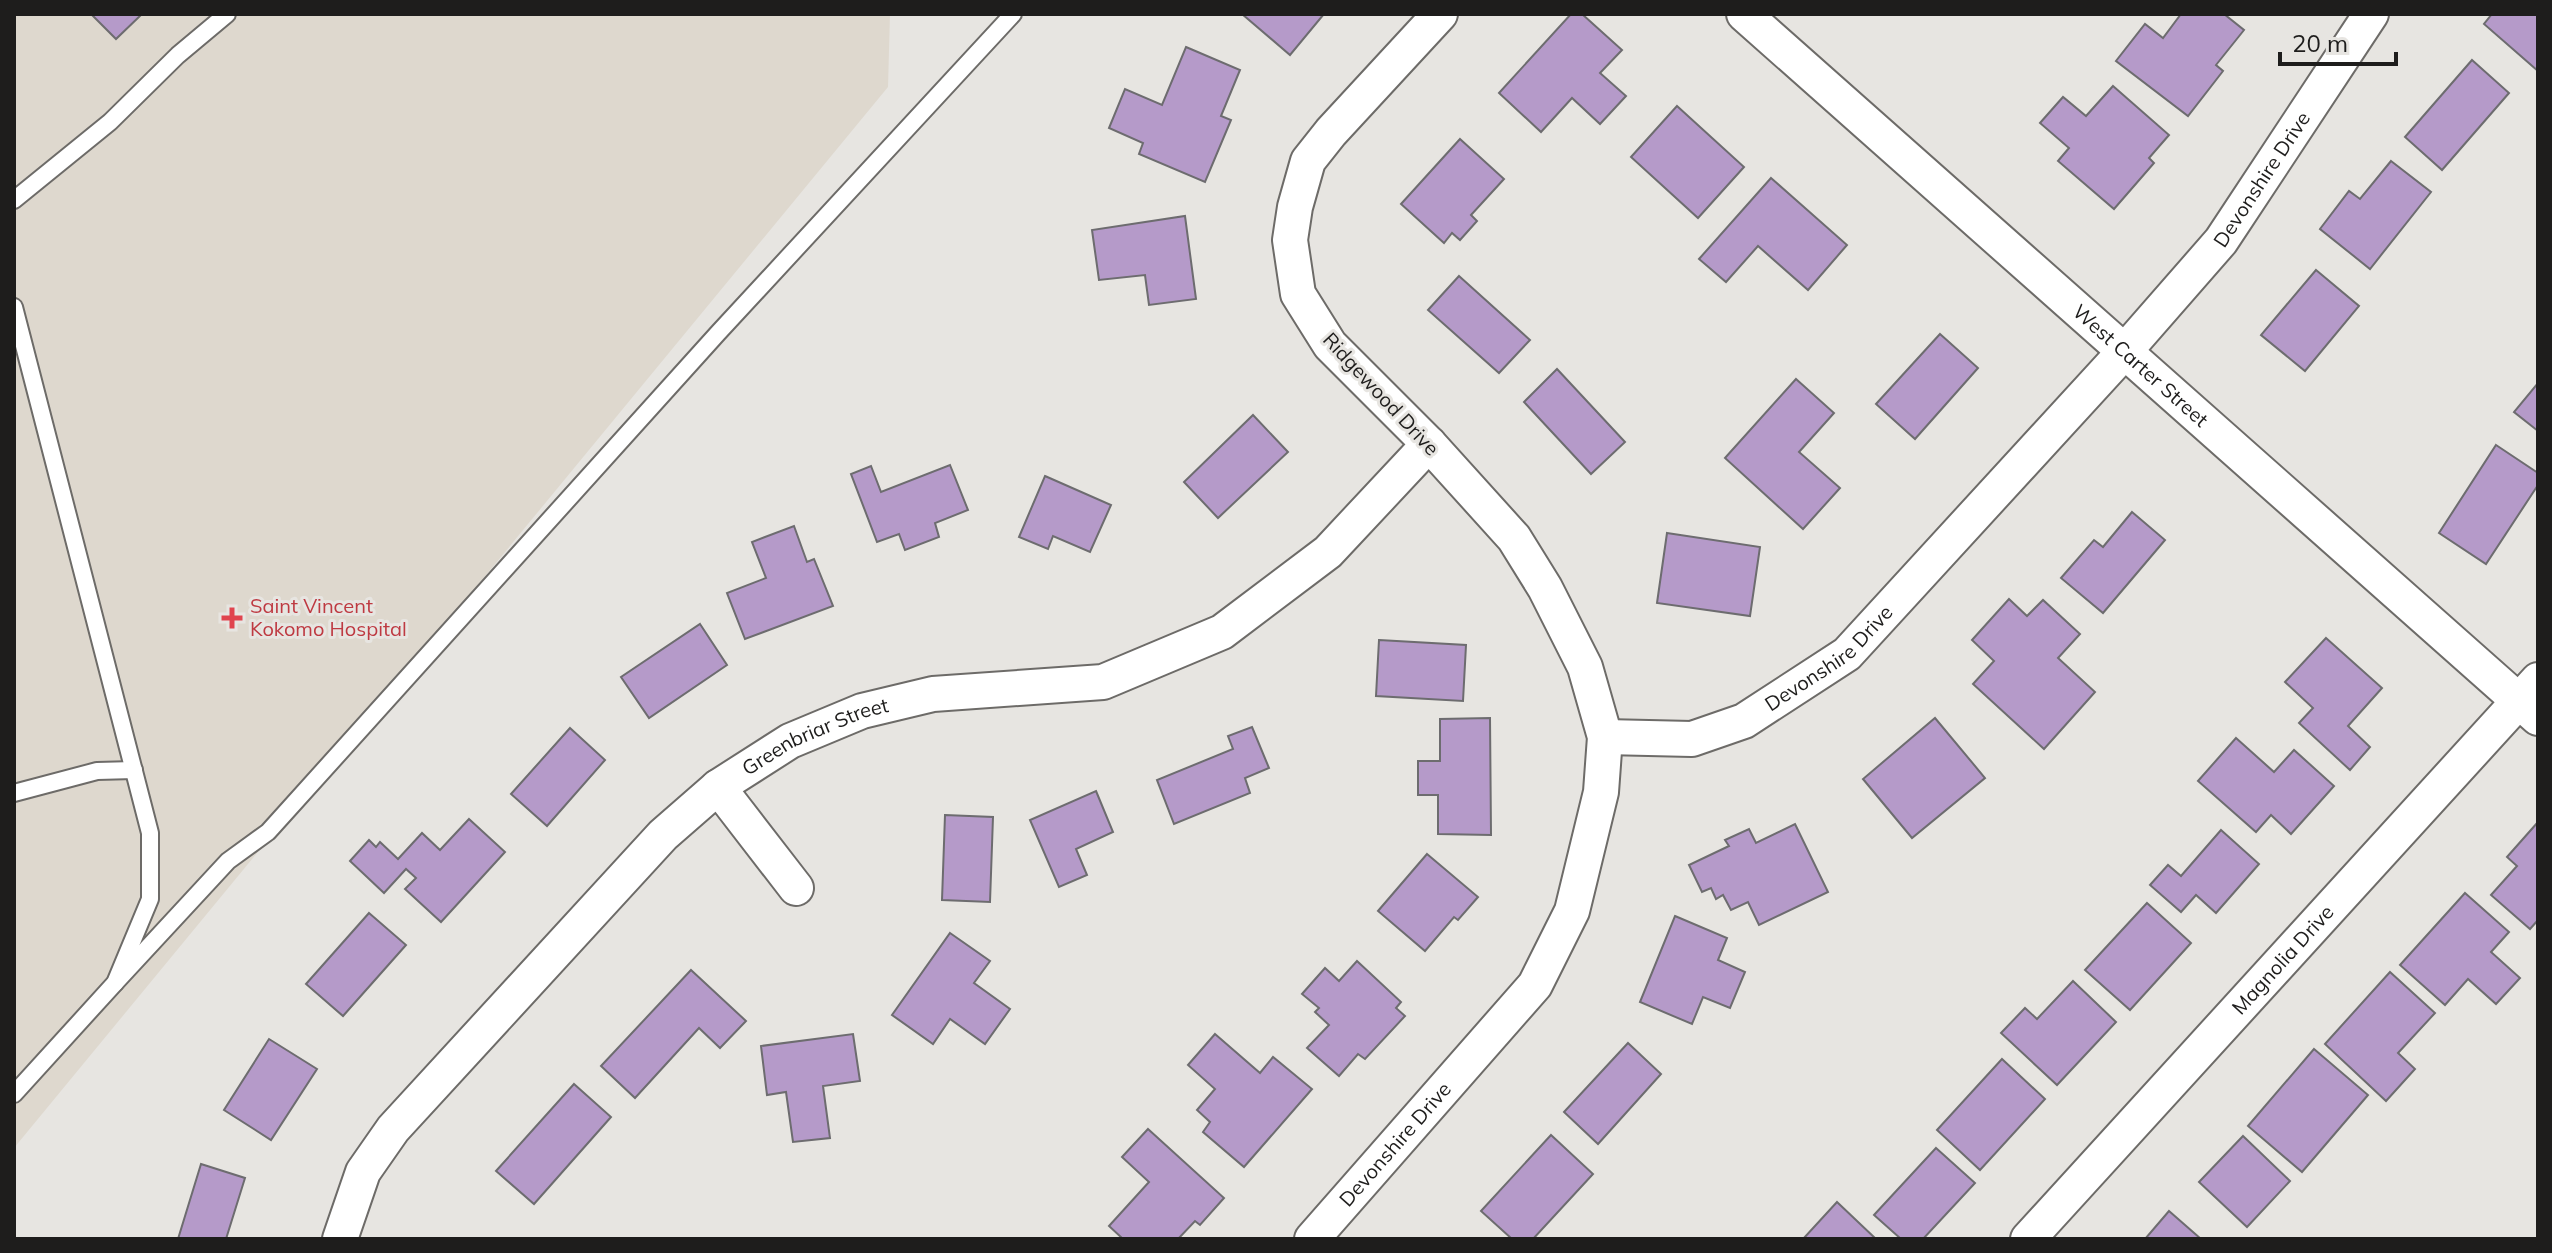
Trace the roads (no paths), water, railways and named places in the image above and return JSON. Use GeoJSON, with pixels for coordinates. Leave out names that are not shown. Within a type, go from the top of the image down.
{"type":"FeatureCollection","features":[{"type":"Feature","properties":{"kind":"street","name":"Ridgewood Drive"},"geometry":{"type":"LineString","coordinates":[[1440,14],[1308,161],[1295,207],[1290,240],[1298,294],[1330,345],[1429,444],[1514,538],[1545,588],[1585,667],[1605,737]]}},
{"type":"Feature","properties":{"kind":"street","name":"West Carter Street"},"geometry":{"type":"LineString","coordinates":[[1744,14],[2124,352],[2532,700]]}},
{"type":"Feature","properties":{"kind":"street","name":"Devonshire Drive"},"geometry":{"type":"LineString","coordinates":[[1312,1239],[1535,985],[1572,911],[1601,792],[1605,737],[1692,739],[1744,721],[1847,654],[2124,352],[2221,241],[2371,14]]}},
{"type":"Feature","properties":{"kind":"street","name":"Greenbriar Street"},"geometry":{"type":"LineString","coordinates":[[340,1239],[363,1172],[393,1129],[663,835],[718,787],[790,741],[862,711],[933,694],[1103,682],[1222,632],[1328,552],[1429,444]]}},
{"type":"Feature","properties":{"kind":"street","name":"Magnolia Drive"},"geometry":{"type":"LineString","coordinates":[[2028,1239],[2532,700]]}},
{"type":"Feature","properties":{"kind":"street"},"geometry":{"type":"LineString","coordinates":[[718,787],[796,888]]}},
{"type":"Feature","properties":{"kind":"lane"},"geometry":{"type":"LineString","coordinates":[[14,200],[110,122],[178,55],[227,14]]}},
{"type":"Feature","properties":{"kind":"lane"},"geometry":{"type":"LineString","coordinates":[[14,1094],[228,861],[268,832],[707,345],[1013,14]]}},
{"type":"Feature","properties":{"kind":"lane"},"geometry":{"type":"LineString","coordinates":[[14,307],[150,833],[150,899],[115,983]]}},
{"type":"Feature","properties":{"kind":"lane"},"geometry":{"type":"LineString","coordinates":[[14,793],[97,771],[134,770]]}},
{"type":"Feature","properties":{"kind":"place","name":"Saint Vincent Kokomo Hospital"},"geometry":{"type":"Point","coordinates":[232,618]}}]}
